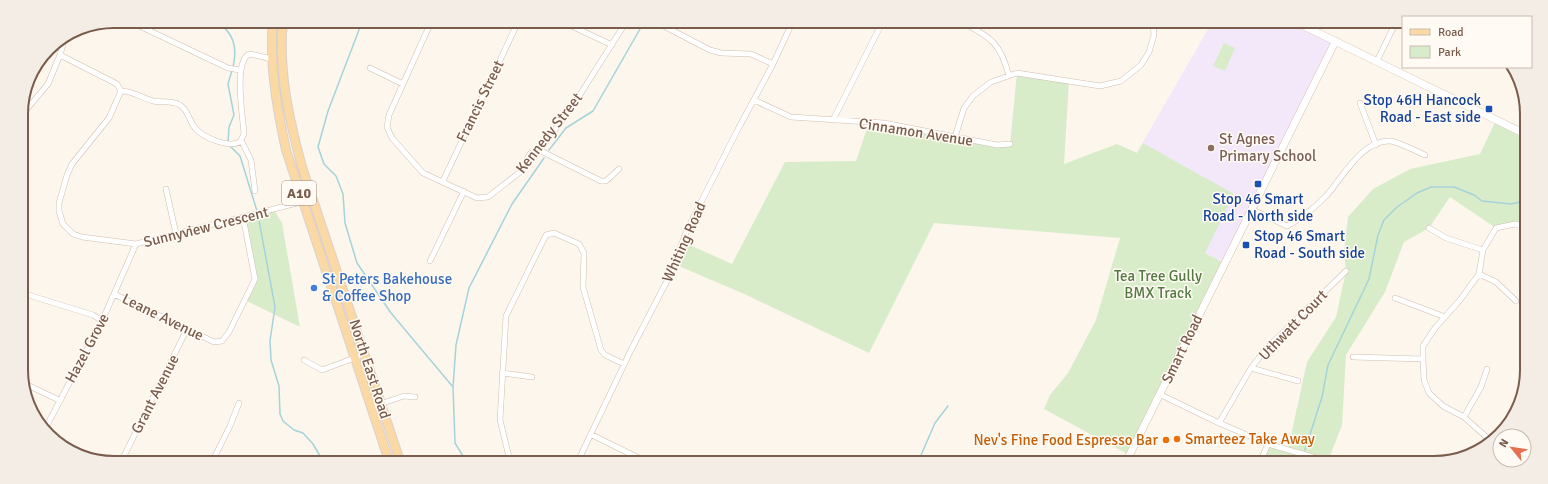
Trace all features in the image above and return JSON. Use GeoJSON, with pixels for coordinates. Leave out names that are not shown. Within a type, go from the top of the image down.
{"type":"FeatureCollection","features":[{"type":"Feature","properties":{"kind":"main road","name":"North East Road"},"geometry":{"type":"LineString","coordinates":[[273,28],[272,59],[280,125],[302,202],[388,456]]}},
{"type":"Feature","properties":{"kind":"main road","name":"North East Road"},"geometry":{"type":"LineString","coordinates":[[283,28],[283,73],[288,110],[302,167],[398,456]]}},
{"type":"Feature","properties":{"kind":"main road"},"geometry":{"type":"LineString","coordinates":[[1309,28],[1335,42],[1520,132]]}},
{"type":"Feature","properties":{"kind":"main road","name":"Smart Road"},"geometry":{"type":"LineString","coordinates":[[1129,456],[1335,42]]}},
{"type":"Feature","properties":{"kind":"street"},"geometry":{"type":"LineString","coordinates":[[144,28],[231,69],[240,70]]}},
{"type":"Feature","properties":{"kind":"street"},"geometry":{"type":"LineString","coordinates":[[370,68],[403,84],[428,28]]}},
{"type":"Feature","properties":{"kind":"street","name":"Francis Street"},"geometry":{"type":"LineString","coordinates":[[443,181],[515,28]]}},
{"type":"Feature","properties":{"kind":"street"},"geometry":{"type":"LineString","coordinates":[[576,28],[612,45]]}},
{"type":"Feature","properties":{"kind":"street","name":"Kennedy Street"},"geometry":{"type":"LineString","coordinates":[[403,84],[389,115],[388,126],[392,138],[423,173],[477,198],[488,197],[520,172],[530,154],[544,143],[574,104],[622,28]]}},
{"type":"Feature","properties":{"kind":"street"},"geometry":{"type":"LineString","coordinates":[[668,28],[710,50],[721,53],[751,54],[773,64]]}},
{"type":"Feature","properties":{"kind":"street","name":"Whiting Road"},"geometry":{"type":"LineString","coordinates":[[581,456],[624,364],[668,279],[688,230],[773,64],[790,28]]}},
{"type":"Feature","properties":{"kind":"street"},"geometry":{"type":"LineString","coordinates":[[833,120],[879,28]]}},
{"type":"Feature","properties":{"kind":"street"},"geometry":{"type":"LineString","coordinates":[[973,28],[985,34],[996,44],[1005,59],[1010,76]]}},
{"type":"Feature","properties":{"kind":"street"},"geometry":{"type":"LineString","coordinates":[[955,137],[964,108],[973,96],[990,82],[1017,73],[1100,86],[1121,81],[1141,65],[1149,52],[1154,35],[1153,28]]}},
{"type":"Feature","properties":{"kind":"street"},"geometry":{"type":"LineString","coordinates":[[1377,61],[1393,28]]}},
{"type":"Feature","properties":{"kind":"street"},"geometry":{"type":"LineString","coordinates":[[28,108],[48,84],[63,45]]}},
{"type":"Feature","properties":{"kind":"street"},"geometry":{"type":"LineString","coordinates":[[60,55],[117,84],[121,91],[129,91],[154,101],[178,104],[188,113],[197,129],[229,145],[241,140],[244,132],[240,70],[244,58],[250,54],[272,59]]}},
{"type":"Feature","properties":{"kind":"street","name":"Sunnyview Crescent"},"geometry":{"type":"LineString","coordinates":[[121,91],[107,121],[68,171],[60,198],[59,211],[64,226],[76,236],[136,244],[313,199]]}},
{"type":"Feature","properties":{"kind":"street","name":"Cinnamon Avenue"},"geometry":{"type":"LineString","coordinates":[[754,100],[791,117],[884,124],[997,145],[1010,144]]}},
{"type":"Feature","properties":{"kind":"street"},"geometry":{"type":"LineString","coordinates":[[1360,103],[1376,144]]}},
{"type":"Feature","properties":{"kind":"street"},"geometry":{"type":"LineString","coordinates":[[241,140],[251,160],[255,190]]}},
{"type":"Feature","properties":{"kind":"street"},"geometry":{"type":"LineString","coordinates":[[1251,209],[1287,226],[1297,222],[1326,196],[1366,150],[1376,144],[1390,141],[1425,155]]}},
{"type":"Feature","properties":{"kind":"street"},"geometry":{"type":"LineString","coordinates":[[537,149],[601,181],[606,181],[619,169]]}},
{"type":"Feature","properties":{"kind":"street"},"geometry":{"type":"LineString","coordinates":[[166,189],[176,234]]}},
{"type":"Feature","properties":{"kind":"street"},"geometry":{"type":"LineString","coordinates":[[430,261],[464,191]]}},
{"type":"Feature","properties":{"kind":"street","name":"Leane Avenue"},"geometry":{"type":"LineString","coordinates":[[114,294],[214,342],[222,341],[229,332],[255,279],[243,217]]}},
{"type":"Feature","properties":{"kind":"street"},"geometry":{"type":"LineString","coordinates":[[1487,438],[1464,418],[1443,406],[1429,393],[1424,380],[1424,346],[1435,328],[1460,300],[1479,274],[1483,250],[1496,228],[1515,224],[1520,226]]}},
{"type":"Feature","properties":{"kind":"street"},"geometry":{"type":"LineString","coordinates":[[1429,228],[1446,238],[1483,250]]}},
{"type":"Feature","properties":{"kind":"street"},"geometry":{"type":"LineString","coordinates":[[509,456],[500,420],[506,316],[544,238],[554,233],[579,244],[584,253],[582,287],[601,350],[605,355],[624,364]]}},
{"type":"Feature","properties":{"kind":"street","name":"Hazel Grove"},"geometry":{"type":"LineString","coordinates":[[47,425],[102,321],[136,244]]}},
{"type":"Feature","properties":{"kind":"street","name":"Uthwatt Court"},"geometry":{"type":"LineString","coordinates":[[1219,423],[1251,368],[1266,349],[1346,271]]}},
{"type":"Feature","properties":{"kind":"street"},"geometry":{"type":"LineString","coordinates":[[1479,274],[1496,282],[1516,301]]}},
{"type":"Feature","properties":{"kind":"street"},"geometry":{"type":"LineString","coordinates":[[28,295],[93,315],[102,321]]}},
{"type":"Feature","properties":{"kind":"street"},"geometry":{"type":"LineString","coordinates":[[1395,298],[1445,317]]}},
{"type":"Feature","properties":{"kind":"street","name":"Grant Avenue"},"geometry":{"type":"LineString","coordinates":[[124,456],[187,329]]}},
{"type":"Feature","properties":{"kind":"street"},"geometry":{"type":"LineString","coordinates":[[304,360],[322,370],[365,354]]}},
{"type":"Feature","properties":{"kind":"street"},"geometry":{"type":"LineString","coordinates":[[1353,357],[1423,359]]}},
{"type":"Feature","properties":{"kind":"street"},"geometry":{"type":"LineString","coordinates":[[1251,368],[1298,381]]}},
{"type":"Feature","properties":{"kind":"street"},"geometry":{"type":"LineString","coordinates":[[1464,418],[1481,387],[1488,369]]}},
{"type":"Feature","properties":{"kind":"street"},"geometry":{"type":"LineString","coordinates":[[502,373],[532,377]]}},
{"type":"Feature","properties":{"kind":"street"},"geometry":{"type":"LineString","coordinates":[[30,386],[59,400]]}},
{"type":"Feature","properties":{"kind":"street"},"geometry":{"type":"LineString","coordinates":[[1159,394],[1219,423],[1268,444],[1310,456]]}},
{"type":"Feature","properties":{"kind":"street"},"geometry":{"type":"LineString","coordinates":[[371,407],[404,396],[415,397]]}},
{"type":"Feature","properties":{"kind":"street"},"geometry":{"type":"LineString","coordinates":[[215,456],[230,426],[238,403]]}},
{"type":"Feature","properties":{"kind":"street"},"geometry":{"type":"LineString","coordinates":[[592,434],[635,456]]}},
{"type":"Feature","properties":{"kind":"street"},"geometry":{"type":"LineString","coordinates":[[1263,456],[1268,444]]}},
{"type":"Feature","properties":{"kind":"shaded area","name":"St Agnes Primary School"},"geometry":{"type":"Polygon","coordinates":[[[1209,28],[1308,28],[1335,42],[1224,263],[1109,201],[1209,28]]]}},
{"type":"Feature","properties":{"kind":"green space"},"geometry":{"type":"Polygon","coordinates":[[[1224,43],[1235,48],[1225,71],[1213,66],[1224,43]]]}},
{"type":"Feature","properties":{"kind":"green space","name":"Tea Tree Gully BMX Track"},"geometry":{"type":"Polygon","coordinates":[[[1017,73],[1069,81],[1064,164],[1117,144],[1137,153],[1143,143],[1234,194],[1205,253],[1224,263],[1129,455],[1044,409],[1050,395],[1068,373],[1096,320],[1120,238],[934,223],[869,353],[742,293],[674,264],[683,242],[732,264],[785,162],[856,161],[869,123],[1010,144],[1017,73]]]}},
{"type":"Feature","properties":{"kind":"green space"},"geometry":{"type":"Polygon","coordinates":[[[1496,120],[1520,132],[1520,226],[1515,224],[1496,228],[1450,197],[1429,228],[1404,242],[1385,292],[1346,355],[1342,425],[1330,456],[1263,456],[1268,444],[1288,449],[1307,362],[1336,317],[1346,271],[1344,252],[1348,217],[1373,189],[1410,169],[1480,154],[1496,120]]]}},
{"type":"Feature","properties":{"kind":"green space"},"geometry":{"type":"Polygon","coordinates":[[[274,210],[282,223],[300,327],[245,300],[255,279],[243,217],[274,210]]]}},
{"type":"Feature","properties":{"kind":"waterway"},"geometry":{"type":"LineString","coordinates":[[224,28],[233,40],[235,53],[233,67]]}},
{"type":"Feature","properties":{"kind":"waterway"},"geometry":{"type":"LineString","coordinates":[[360,28],[328,111],[318,147],[324,164],[336,176],[343,194],[345,223],[357,263],[391,313],[453,387]]}},
{"type":"Feature","properties":{"kind":"waterway"},"geometry":{"type":"LineString","coordinates":[[549,150],[566,128],[593,111],[641,28]]}},
{"type":"Feature","properties":{"kind":"waterway"},"geometry":{"type":"LineString","coordinates":[[228,142],[229,127],[234,115],[228,84],[232,70]]}},
{"type":"Feature","properties":{"kind":"waterway"},"geometry":{"type":"LineString","coordinates":[[230,146],[240,156],[257,211]]}},
{"type":"Feature","properties":{"kind":"waterway"},"geometry":{"type":"LineString","coordinates":[[463,456],[455,443],[453,387],[456,345],[469,288],[512,204],[544,158]]}},
{"type":"Feature","properties":{"kind":"waterway"},"geometry":{"type":"LineString","coordinates":[[1305,450],[1322,397],[1328,365],[1369,279],[1378,235],[1384,220],[1397,207],[1417,193],[1431,187],[1454,187],[1474,195],[1482,201],[1511,204],[1520,202]]}},
{"type":"Feature","properties":{"kind":"waterway"},"geometry":{"type":"LineString","coordinates":[[258,215],[275,307],[270,341],[271,360],[279,386],[280,414],[283,421],[294,430],[303,433],[313,444],[320,456]]}},
{"type":"Feature","properties":{"kind":"waterway"},"geometry":{"type":"LineString","coordinates":[[921,456],[935,423],[948,406]]}},
{"type":"Feature","properties":{"kind":"place","name":"Stop 46H Hancock Road - East side"},"geometry":{"type":"Point","coordinates":[1489,109]}},
{"type":"Feature","properties":{"kind":"place","name":"St Agnes Primary School"},"geometry":{"type":"Point","coordinates":[1211,148]}},
{"type":"Feature","properties":{"kind":"place","name":"Stop 46 Smart Road - North side"},"geometry":{"type":"Point","coordinates":[1258,184]}},
{"type":"Feature","properties":{"kind":"place","name":"Stop 46 Smart Road - South side"},"geometry":{"type":"Point","coordinates":[1246,245]}},
{"type":"Feature","properties":{"kind":"place","name":"St Peters Bakehouse & Coffee Shop"},"geometry":{"type":"Point","coordinates":[314,288]}},
{"type":"Feature","properties":{"kind":"place","name":"Smarteez Take Away"},"geometry":{"type":"Point","coordinates":[1177,439]}},
{"type":"Feature","properties":{"kind":"place","name":"Nev's Fine Food Espresso Bar"},"geometry":{"type":"Point","coordinates":[1166,440]}}]}
